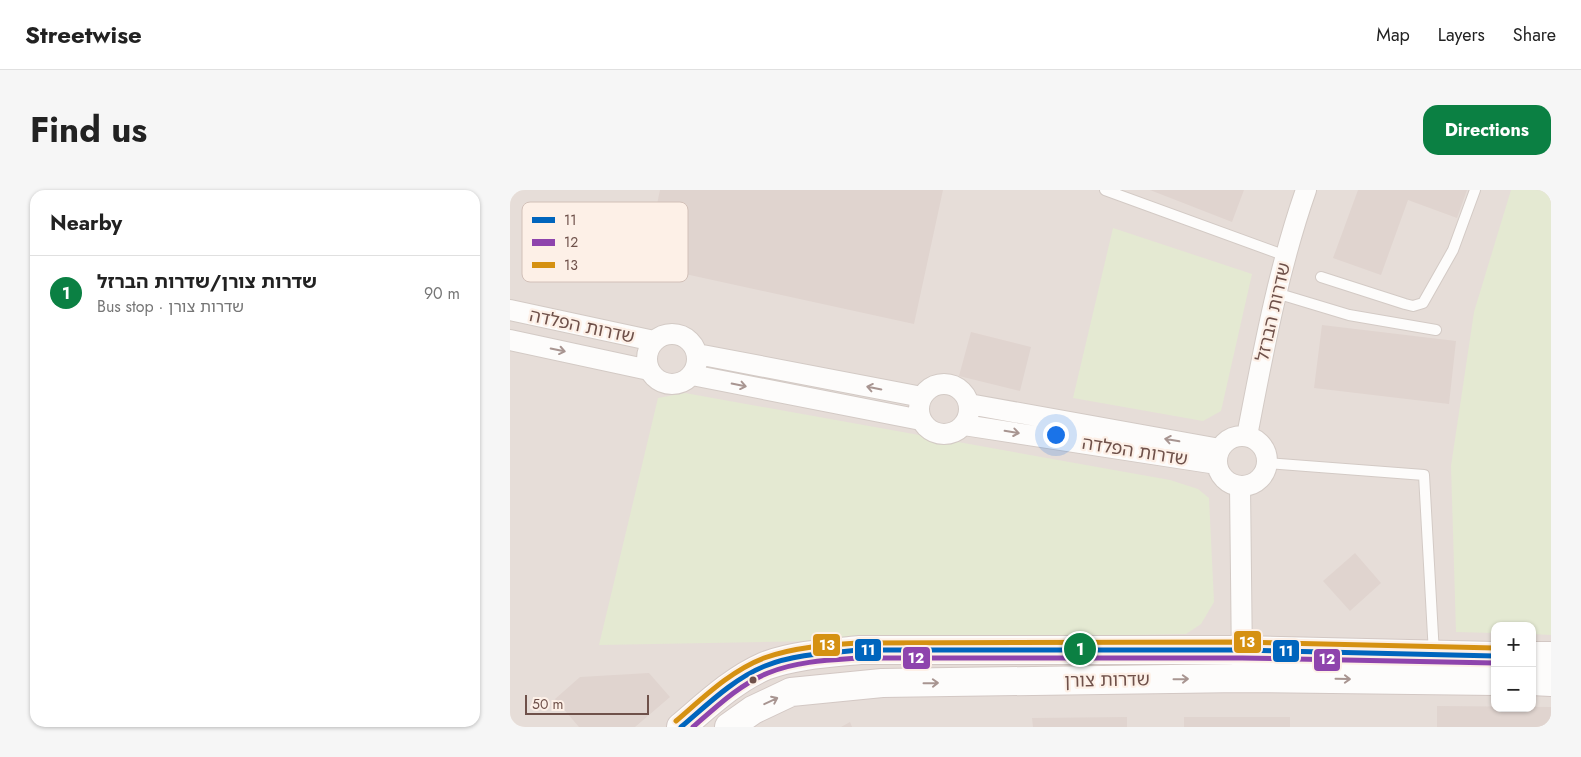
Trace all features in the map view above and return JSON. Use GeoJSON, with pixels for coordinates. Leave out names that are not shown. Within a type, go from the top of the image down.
{"type":"FeatureCollection","features":[{"type":"Feature","properties":{"kind":"street","name":"שדרות הברזל"},"geometry":{"type":"LineString","coordinates":[[1247,436],[1276,293],[1306,190]]}},
{"type":"Feature","properties":{"kind":"street","name":"שדרות הפלדה"},"geometry":{"type":"LineString","coordinates":[[510,310],[654,341]]}},
{"type":"Feature","properties":{"kind":"street"},"geometry":{"type":"LineString","coordinates":[[668,335],[683,336],[694,347],[697,354],[696,369],[692,376],[685,381],[670,384],[661,382],[649,370],[647,355],[654,341],[668,335]]}},
{"type":"Feature","properties":{"kind":"street","name":"שדרות הפלדה"},"geometry":{"type":"LineString","coordinates":[[510,340],[649,370]]}},
{"type":"Feature","properties":{"kind":"street"},"geometry":{"type":"LineString","coordinates":[[697,354],[922,397]]}},
{"type":"Feature","properties":{"kind":"street"},"geometry":{"type":"LineString","coordinates":[[692,376],[921,420]]}},
{"type":"Feature","properties":{"kind":"street"},"geometry":{"type":"LineString","coordinates":[[948,384],[961,390],[969,404],[968,419],[964,425],[957,431],[942,434],[933,432],[921,420],[919,412],[922,397],[933,387],[948,384]]}},
{"type":"Feature","properties":{"kind":"street","name":"שדרות הפלדה"},"geometry":{"type":"LineString","coordinates":[[969,404],[1218,456]]}},
{"type":"Feature","properties":{"kind":"street","name":"שדרות הפלדה"},"geometry":{"type":"LineString","coordinates":[[964,425],[1218,456]]}},
{"type":"Feature","properties":{"kind":"street"},"geometry":{"type":"LineString","coordinates":[[1247,436],[1260,443],[1267,456],[1268,463],[1261,478],[1248,486],[1240,486],[1224,479],[1218,456],[1231,438],[1247,436]]}},
{"type":"Feature","properties":{"kind":"street"},"geometry":{"type":"LineString","coordinates":[[1240,486],[1241,678]]}},
{"type":"Feature","properties":{"kind":"street","name":"שדרות צורן"},"geometry":{"type":"LineString","coordinates":[[681,727],[727,688],[765,666],[812,655],[860,650],[1242,650],[1491,656]]}},
{"type":"Feature","properties":{"kind":"street"},"geometry":{"type":"LineString","coordinates":[[1536,656],[1551,656]]}},
{"type":"Feature","properties":{"kind":"street","name":"שדרות צורן"},"geometry":{"type":"LineString","coordinates":[[729,727],[753,710],[791,692],[882,683],[1241,678],[1491,681]]}},
{"type":"Feature","properties":{"kind":"street"},"geometry":{"type":"LineString","coordinates":[[1536,681],[1551,682]]}},
{"type":"Feature","properties":{"kind":"lane"},"geometry":{"type":"LineString","coordinates":[[1105,190],[1286,256]]}},
{"type":"Feature","properties":{"kind":"lane"},"geometry":{"type":"LineString","coordinates":[[1321,277],[1405,304],[1413,306],[1422,303],[1453,250],[1475,190]]}},
{"type":"Feature","properties":{"kind":"lane"},"geometry":{"type":"LineString","coordinates":[[1276,293],[1349,315],[1436,330]]}},
{"type":"Feature","properties":{"kind":"lane"},"geometry":{"type":"LineString","coordinates":[[1268,463],[1424,475],[1434,655]]}},
{"type":"Feature","properties":{"kind":"shaded area"},"geometry":{"type":"Polygon","coordinates":[[[510,190],[1551,190],[1551,727],[510,727],[510,190]]]}},
{"type":"Feature","properties":{"kind":"green space"},"geometry":{"type":"Polygon","coordinates":[[[1511,190],[1551,190],[1551,635],[1536,634],[1536,622],[1491,622],[1491,633],[1456,632],[1451,466],[1474,312],[1511,190]]]}},
{"type":"Feature","properties":{"kind":"green space"},"geometry":{"type":"Polygon","coordinates":[[[1113,228],[1252,274],[1221,411],[1203,421],[1073,398],[1113,228]]]}},
{"type":"Feature","properties":{"kind":"green space"},"geometry":{"type":"Polygon","coordinates":[[[685,393],[1170,480],[1198,489],[1209,498],[1214,602],[1201,624],[1186,634],[599,645],[658,398],[685,393]]]}},
{"type":"Feature","properties":{"kind":"building"},"geometry":{"type":"Polygon","coordinates":[[[660,190],[943,190],[914,324],[688,275],[688,202],[657,202],[660,190]]]}},
{"type":"Feature","properties":{"kind":"building"},"geometry":{"type":"Polygon","coordinates":[[[1150,190],[1244,190],[1232,222],[1150,190]]]}},
{"type":"Feature","properties":{"kind":"building"},"geometry":{"type":"Polygon","coordinates":[[[1358,190],[1467,190],[1457,218],[1408,200],[1381,275],[1333,258],[1358,190]]]}},
{"type":"Feature","properties":{"kind":"building"},"geometry":{"type":"Polygon","coordinates":[[[1322,325],[1456,341],[1449,404],[1314,388],[1322,325]]]}},
{"type":"Feature","properties":{"kind":"building"},"geometry":{"type":"Polygon","coordinates":[[[971,332],[1031,347],[1020,391],[959,376],[971,332]]]}},
{"type":"Feature","properties":{"kind":"building"},"geometry":{"type":"Polygon","coordinates":[[[1355,553],[1381,583],[1350,611],[1323,581],[1355,553]]]}},
{"type":"Feature","properties":{"kind":"building"},"geometry":{"type":"Polygon","coordinates":[[[649,673],[670,697],[635,727],[579,727],[555,699],[580,677],[649,673]]]}},
{"type":"Feature","properties":{"kind":"building"},"geometry":{"type":"Polygon","coordinates":[[[1437,706],[1491,706],[1491,712],[1536,712],[1536,707],[1551,707],[1551,727],[1437,727],[1437,706]]]}},
{"type":"Feature","properties":{"kind":"building"},"geometry":{"type":"Polygon","coordinates":[[[1127,717],[1127,727],[1033,727],[1032,718],[1127,717]]]}},
{"type":"Feature","properties":{"kind":"building"},"geometry":{"type":"Polygon","coordinates":[[[1184,717],[1290,717],[1290,727],[1184,727],[1184,717]]]}},
{"type":"Feature","properties":{"kind":"building"},"geometry":{"type":"Polygon","coordinates":[[[850,722],[852,727],[841,727],[850,722]]]}},
{"type":"Feature","properties":{"kind":"transit line","name":"13"},"geometry":{"type":"LineString","coordinates":[[676,721],[717,686],[752,663],[775,654],[811,647],[859,643],[1242,642],[1491,648]]}},
{"type":"Feature","properties":{"kind":"transit line","name":"11"},"geometry":{"type":"LineString","coordinates":[[681,727],[731,685],[753,671],[776,662],[824,653],[860,650],[1242,650],[1491,656]]}},
{"type":"Feature","properties":{"kind":"transit line","name":"12"},"geometry":{"type":"LineString","coordinates":[[693,727],[748,683],[768,673],[790,666],[814,662],[860,658],[1242,658],[1491,663]]}},
{"type":"Feature","properties":{"kind":"place","name":"שדרות צורן/שדרות הברזל"},"geometry":{"type":"Point","coordinates":[1080,649]}}]}
